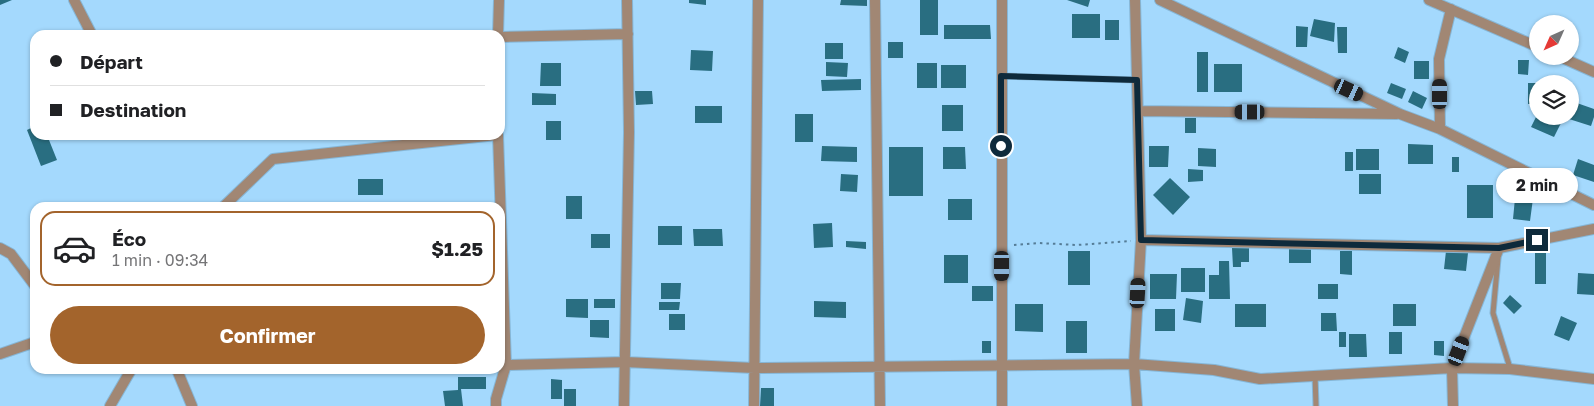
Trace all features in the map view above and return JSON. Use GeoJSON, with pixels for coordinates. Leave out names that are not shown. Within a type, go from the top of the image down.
{"type":"FeatureCollection","features":[{"type":"Feature","properties":{"kind":"street"},"geometry":{"type":"LineString","coordinates":[[74,0],[89,30]]}},
{"type":"Feature","properties":{"kind":"street"},"geometry":{"type":"LineString","coordinates":[[499,0],[499,30]]}},
{"type":"Feature","properties":{"kind":"street"},"geometry":{"type":"LineString","coordinates":[[624,406],[629,132],[627,0]]}},
{"type":"Feature","properties":{"kind":"street"},"geometry":{"type":"LineString","coordinates":[[754,406],[758,0]]}},
{"type":"Feature","properties":{"kind":"street"},"geometry":{"type":"LineString","coordinates":[[875,0],[880,406]]}},
{"type":"Feature","properties":{"kind":"street"},"geometry":{"type":"LineString","coordinates":[[1002,0],[1002,406]]}},
{"type":"Feature","properties":{"kind":"street"},"geometry":{"type":"LineString","coordinates":[[1135,0],[1141,240],[1134,364],[1137,406]]}},
{"type":"Feature","properties":{"kind":"street"},"geometry":{"type":"LineString","coordinates":[[1160,0],[1400,114],[1440,130],[1594,205]]}},
{"type":"Feature","properties":{"kind":"street"},"geometry":{"type":"LineString","coordinates":[[1429,0],[1529,43]]}},
{"type":"Feature","properties":{"kind":"street"},"geometry":{"type":"LineString","coordinates":[[1440,130],[1439,59],[1451,9]]}},
{"type":"Feature","properties":{"kind":"street"},"geometry":{"type":"LineString","coordinates":[[505,36],[628,34]]}},
{"type":"Feature","properties":{"kind":"street"},"geometry":{"type":"LineString","coordinates":[[1578,65],[1594,72]]}},
{"type":"Feature","properties":{"kind":"street"},"geometry":{"type":"LineString","coordinates":[[1138,111],[1400,114]]}},
{"type":"Feature","properties":{"kind":"street"},"geometry":{"type":"LineString","coordinates":[[228,202],[273,159],[450,140]]}},
{"type":"Feature","properties":{"kind":"street"},"geometry":{"type":"LineString","coordinates":[[497,140],[499,202]]}},
{"type":"Feature","properties":{"kind":"street"},"geometry":{"type":"LineString","coordinates":[[1141,240],[1499,248],[1594,229]]}},
{"type":"Feature","properties":{"kind":"street"},"geometry":{"type":"LineString","coordinates":[[0,248],[12,254],[30,279]]}},
{"type":"Feature","properties":{"kind":"street"},"geometry":{"type":"LineString","coordinates":[[1453,406],[1452,368],[1499,248]]}},
{"type":"Feature","properties":{"kind":"street"},"geometry":{"type":"LineString","coordinates":[[0,354],[30,344]]}},
{"type":"Feature","properties":{"kind":"street"},"geometry":{"type":"LineString","coordinates":[[505,344],[505,368]]}},
{"type":"Feature","properties":{"kind":"street"},"geometry":{"type":"LineString","coordinates":[[506,365],[625,362],[754,368],[879,368],[1134,364],[1214,370],[1260,379],[1452,368],[1510,369],[1594,379]]}},
{"type":"Feature","properties":{"kind":"street"},"geometry":{"type":"LineString","coordinates":[[110,406],[129,374]]}},
{"type":"Feature","properties":{"kind":"street"},"geometry":{"type":"LineString","coordinates":[[179,374],[192,406]]}},
{"type":"Feature","properties":{"kind":"street"},"geometry":{"type":"LineString","coordinates":[[496,406],[496,399],[503,374]]}},
{"type":"Feature","properties":{"kind":"lane"},"geometry":{"type":"LineString","coordinates":[[1001,76],[1137,80]]}},
{"type":"Feature","properties":{"kind":"lane"},"geometry":{"type":"LineString","coordinates":[[1499,248],[1494,313],[1510,369]]}},
{"type":"Feature","properties":{"kind":"lane"},"geometry":{"type":"LineString","coordinates":[[1315,375],[1316,406]]}},
{"type":"Feature","properties":{"kind":"path"},"geometry":{"type":"LineString","coordinates":[[1002,246],[1039,243],[1077,245],[1141,240]]}},
{"type":"Feature","properties":{"kind":"building"},"geometry":{"type":"Polygon","coordinates":[[[0,0],[12,0],[0,5],[0,0]]]}},
{"type":"Feature","properties":{"kind":"building"},"geometry":{"type":"Polygon","coordinates":[[[689,0],[706,0],[706,5],[689,3],[689,0]]]}},
{"type":"Feature","properties":{"kind":"building"},"geometry":{"type":"Polygon","coordinates":[[[841,0],[867,0],[867,6],[840,5],[841,0]]]}},
{"type":"Feature","properties":{"kind":"building"},"geometry":{"type":"Polygon","coordinates":[[[920,0],[938,0],[938,35],[920,35],[920,0]]]}},
{"type":"Feature","properties":{"kind":"building"},"geometry":{"type":"Polygon","coordinates":[[[1067,0],[1090,0],[1088,7],[1067,0]]]}},
{"type":"Feature","properties":{"kind":"building"},"geometry":{"type":"Polygon","coordinates":[[[1072,14],[1100,14],[1100,38],[1072,38],[1072,14]]]}},
{"type":"Feature","properties":{"kind":"building"},"geometry":{"type":"Polygon","coordinates":[[[1314,19],[1335,23],[1334,42],[1310,36],[1314,19]]]}},
{"type":"Feature","properties":{"kind":"building"},"geometry":{"type":"Polygon","coordinates":[[[1105,20],[1119,20],[1119,40],[1105,40],[1105,20]]]}},
{"type":"Feature","properties":{"kind":"building"},"geometry":{"type":"Polygon","coordinates":[[[944,25],[990,25],[991,39],[944,39],[944,25]]]}},
{"type":"Feature","properties":{"kind":"building"},"geometry":{"type":"Polygon","coordinates":[[[1296,26],[1308,27],[1307,47],[1296,47],[1296,26]]]}},
{"type":"Feature","properties":{"kind":"building"},"geometry":{"type":"Polygon","coordinates":[[[1337,27],[1347,27],[1347,53],[1338,53],[1337,27]]]}},
{"type":"Feature","properties":{"kind":"building"},"geometry":{"type":"Polygon","coordinates":[[[888,42],[903,42],[903,58],[888,58],[888,42]]]}},
{"type":"Feature","properties":{"kind":"building"},"geometry":{"type":"Polygon","coordinates":[[[825,43],[843,43],[843,59],[825,59],[825,43]]]}},
{"type":"Feature","properties":{"kind":"building"},"geometry":{"type":"Polygon","coordinates":[[[1398,47],[1409,52],[1405,63],[1394,58],[1398,47]]]}},
{"type":"Feature","properties":{"kind":"building"},"geometry":{"type":"Polygon","coordinates":[[[691,50],[713,51],[712,71],[690,70],[691,50]]]}},
{"type":"Feature","properties":{"kind":"building"},"geometry":{"type":"Polygon","coordinates":[[[1197,52],[1208,52],[1208,92],[1197,92],[1197,52]]]}},
{"type":"Feature","properties":{"kind":"building"},"geometry":{"type":"Polygon","coordinates":[[[1518,60],[1529,60],[1528,75],[1518,74],[1518,60]]]}},
{"type":"Feature","properties":{"kind":"building"},"geometry":{"type":"Polygon","coordinates":[[[1414,61],[1429,61],[1429,79],[1414,79],[1414,61]]]}},
{"type":"Feature","properties":{"kind":"building"},"geometry":{"type":"Polygon","coordinates":[[[826,62],[848,63],[847,77],[826,76],[826,62]]]}},
{"type":"Feature","properties":{"kind":"building"},"geometry":{"type":"Polygon","coordinates":[[[541,63],[561,63],[561,86],[540,86],[541,63]]]}},
{"type":"Feature","properties":{"kind":"building"},"geometry":{"type":"Polygon","coordinates":[[[917,63],[937,63],[937,88],[917,88],[917,63]]]}},
{"type":"Feature","properties":{"kind":"building"},"geometry":{"type":"Polygon","coordinates":[[[1214,64],[1242,64],[1242,92],[1214,92],[1214,64]]]}},
{"type":"Feature","properties":{"kind":"building"},"geometry":{"type":"Polygon","coordinates":[[[941,65],[966,65],[966,88],[941,88],[941,65]]]}},
{"type":"Feature","properties":{"kind":"building"},"geometry":{"type":"Polygon","coordinates":[[[861,79],[861,90],[822,91],[821,80],[861,79]]]}},
{"type":"Feature","properties":{"kind":"building"},"geometry":{"type":"Polygon","coordinates":[[[1391,83],[1406,89],[1402,99],[1387,93],[1391,83]]]}},
{"type":"Feature","properties":{"kind":"building"},"geometry":{"type":"Polygon","coordinates":[[[1528,83],[1529,83],[1529,104],[1528,83]]]}},
{"type":"Feature","properties":{"kind":"building"},"geometry":{"type":"Polygon","coordinates":[[[635,91],[652,91],[653,104],[636,105],[635,91]]]}},
{"type":"Feature","properties":{"kind":"building"},"geometry":{"type":"Polygon","coordinates":[[[1413,91],[1427,98],[1422,109],[1408,102],[1413,91]]]}},
{"type":"Feature","properties":{"kind":"building"},"geometry":{"type":"Polygon","coordinates":[[[532,93],[556,94],[556,105],[532,105],[532,93]]]}},
{"type":"Feature","properties":{"kind":"building"},"geometry":{"type":"Polygon","coordinates":[[[1579,104],[1594,109],[1591,126],[1579,122],[1579,104]]]}},
{"type":"Feature","properties":{"kind":"building"},"geometry":{"type":"Polygon","coordinates":[[[942,105],[963,105],[963,131],[942,131],[942,105]]]}},
{"type":"Feature","properties":{"kind":"building"},"geometry":{"type":"Polygon","coordinates":[[[695,106],[722,106],[722,123],[695,123],[695,106]]]}},
{"type":"Feature","properties":{"kind":"building"},"geometry":{"type":"Polygon","coordinates":[[[795,114],[813,114],[813,142],[795,142],[795,114]]]}},
{"type":"Feature","properties":{"kind":"building"},"geometry":{"type":"Polygon","coordinates":[[[1185,118],[1196,118],[1196,133],[1185,133],[1185,118]]]}},
{"type":"Feature","properties":{"kind":"building"},"geometry":{"type":"Polygon","coordinates":[[[546,121],[561,121],[561,140],[546,140],[546,121]]]}},
{"type":"Feature","properties":{"kind":"building"},"geometry":{"type":"Polygon","coordinates":[[[1532,125],[1560,125],[1554,137],[1531,127],[1532,125]]]}},
{"type":"Feature","properties":{"kind":"building"},"geometry":{"type":"Polygon","coordinates":[[[31,140],[49,140],[57,160],[41,166],[31,140]]]}},
{"type":"Feature","properties":{"kind":"building"},"geometry":{"type":"Polygon","coordinates":[[[1408,144],[1433,145],[1433,164],[1408,164],[1408,144]]]}},
{"type":"Feature","properties":{"kind":"building"},"geometry":{"type":"Polygon","coordinates":[[[822,146],[857,147],[857,162],[821,161],[822,146]]]}},
{"type":"Feature","properties":{"kind":"building"},"geometry":{"type":"Polygon","coordinates":[[[1149,146],[1169,146],[1168,167],[1149,167],[1149,146]]]}},
{"type":"Feature","properties":{"kind":"building"},"geometry":{"type":"Polygon","coordinates":[[[889,147],[923,147],[923,196],[889,196],[889,147]]]}},
{"type":"Feature","properties":{"kind":"building"},"geometry":{"type":"Polygon","coordinates":[[[943,147],[965,147],[966,169],[943,169],[943,147]]]}},
{"type":"Feature","properties":{"kind":"building"},"geometry":{"type":"Polygon","coordinates":[[[1198,148],[1216,149],[1216,167],[1198,166],[1198,148]]]}},
{"type":"Feature","properties":{"kind":"building"},"geometry":{"type":"Polygon","coordinates":[[[1356,149],[1379,149],[1379,170],[1356,170],[1356,149]]]}},
{"type":"Feature","properties":{"kind":"building"},"geometry":{"type":"Polygon","coordinates":[[[1345,152],[1353,152],[1353,171],[1345,171],[1345,152]]]}},
{"type":"Feature","properties":{"kind":"building"},"geometry":{"type":"Polygon","coordinates":[[[1452,157],[1459,157],[1459,172],[1452,172],[1452,157]]]}},
{"type":"Feature","properties":{"kind":"building"},"geometry":{"type":"Polygon","coordinates":[[[1578,159],[1594,165],[1594,182],[1573,175],[1578,159]]]}},
{"type":"Feature","properties":{"kind":"building"},"geometry":{"type":"Polygon","coordinates":[[[1188,169],[1203,170],[1203,181],[1188,182],[1188,169]]]}},
{"type":"Feature","properties":{"kind":"building"},"geometry":{"type":"Polygon","coordinates":[[[841,174],[858,175],[857,192],[840,191],[841,174]]]}},
{"type":"Feature","properties":{"kind":"building"},"geometry":{"type":"Polygon","coordinates":[[[1359,174],[1381,174],[1381,194],[1359,194],[1359,174]]]}},
{"type":"Feature","properties":{"kind":"building"},"geometry":{"type":"Polygon","coordinates":[[[1170,178],[1190,197],[1173,215],[1153,195],[1170,178]]]}},
{"type":"Feature","properties":{"kind":"building"},"geometry":{"type":"Polygon","coordinates":[[[358,179],[383,179],[383,195],[358,195],[358,179]]]}},
{"type":"Feature","properties":{"kind":"building"},"geometry":{"type":"Polygon","coordinates":[[[1467,185],[1493,185],[1493,218],[1467,218],[1467,185]]]}},
{"type":"Feature","properties":{"kind":"building"},"geometry":{"type":"Polygon","coordinates":[[[1516,188],[1534,191],[1530,221],[1513,219],[1516,188]]]}},
{"type":"Feature","properties":{"kind":"building"},"geometry":{"type":"Polygon","coordinates":[[[566,196],[582,196],[582,219],[566,219],[566,196]]]}},
{"type":"Feature","properties":{"kind":"building"},"geometry":{"type":"Polygon","coordinates":[[[948,199],[972,199],[972,220],[948,220],[948,199]]]}},
{"type":"Feature","properties":{"kind":"building"},"geometry":{"type":"Polygon","coordinates":[[[832,223],[833,247],[814,248],[813,224],[832,223]]]}},
{"type":"Feature","properties":{"kind":"building"},"geometry":{"type":"Polygon","coordinates":[[[658,226],[682,226],[682,245],[658,245],[658,226]]]}},
{"type":"Feature","properties":{"kind":"building"},"geometry":{"type":"Polygon","coordinates":[[[693,229],[722,229],[723,246],[694,246],[693,229]]]}},
{"type":"Feature","properties":{"kind":"building"},"geometry":{"type":"Polygon","coordinates":[[[591,234],[610,234],[610,248],[591,248],[591,234]]]}},
{"type":"Feature","properties":{"kind":"building"},"geometry":{"type":"Polygon","coordinates":[[[846,241],[866,242],[866,249],[846,247],[846,241]]]}},
{"type":"Feature","properties":{"kind":"building"},"geometry":{"type":"Polygon","coordinates":[[[1232,248],[1249,248],[1249,262],[1241,262],[1241,267],[1233,267],[1232,248]]]}},
{"type":"Feature","properties":{"kind":"building"},"geometry":{"type":"Polygon","coordinates":[[[1289,249],[1311,249],[1311,263],[1289,263],[1289,249]]]}},
{"type":"Feature","properties":{"kind":"building"},"geometry":{"type":"Polygon","coordinates":[[[1535,249],[1546,249],[1546,284],[1535,284],[1535,249]]]}},
{"type":"Feature","properties":{"kind":"building"},"geometry":{"type":"Polygon","coordinates":[[[1068,251],[1090,251],[1090,285],[1068,285],[1068,251]]]}},
{"type":"Feature","properties":{"kind":"building"},"geometry":{"type":"Polygon","coordinates":[[[1340,251],[1352,251],[1352,275],[1340,274],[1340,251]]]}},
{"type":"Feature","properties":{"kind":"building"},"geometry":{"type":"Polygon","coordinates":[[[1446,251],[1468,253],[1466,271],[1444,269],[1446,251]]]}},
{"type":"Feature","properties":{"kind":"building"},"geometry":{"type":"Polygon","coordinates":[[[944,255],[968,255],[968,283],[944,283],[944,255]]]}},
{"type":"Feature","properties":{"kind":"building"},"geometry":{"type":"Polygon","coordinates":[[[1219,261],[1229,261],[1230,299],[1209,299],[1209,275],[1219,275],[1219,261]]]}},
{"type":"Feature","properties":{"kind":"building"},"geometry":{"type":"Polygon","coordinates":[[[1181,268],[1205,268],[1205,292],[1181,292],[1181,268]]]}},
{"type":"Feature","properties":{"kind":"building"},"geometry":{"type":"Polygon","coordinates":[[[1578,273],[1594,274],[1594,295],[1577,294],[1578,273]]]}},
{"type":"Feature","properties":{"kind":"building"},"geometry":{"type":"Polygon","coordinates":[[[1150,274],[1177,274],[1176,299],[1150,299],[1150,274]]]}},
{"type":"Feature","properties":{"kind":"building"},"geometry":{"type":"Polygon","coordinates":[[[661,283],[681,283],[680,299],[661,299],[661,283]]]}},
{"type":"Feature","properties":{"kind":"building"},"geometry":{"type":"Polygon","coordinates":[[[1318,284],[1338,284],[1338,299],[1318,299],[1318,284]]]}},
{"type":"Feature","properties":{"kind":"building"},"geometry":{"type":"Polygon","coordinates":[[[972,286],[993,286],[993,301],[972,301],[972,286]]]}},
{"type":"Feature","properties":{"kind":"building"},"geometry":{"type":"Polygon","coordinates":[[[1510,295],[1522,306],[1514,314],[1503,303],[1510,295]]]}},
{"type":"Feature","properties":{"kind":"building"},"geometry":{"type":"Polygon","coordinates":[[[1186,298],[1203,301],[1201,323],[1183,320],[1186,298]]]}},
{"type":"Feature","properties":{"kind":"building"},"geometry":{"type":"Polygon","coordinates":[[[566,299],[588,299],[588,318],[566,317],[566,299]]]}},
{"type":"Feature","properties":{"kind":"building"},"geometry":{"type":"Polygon","coordinates":[[[594,299],[615,299],[615,308],[594,308],[594,299]]]}},
{"type":"Feature","properties":{"kind":"building"},"geometry":{"type":"Polygon","coordinates":[[[814,301],[846,302],[846,318],[814,317],[814,301]]]}},
{"type":"Feature","properties":{"kind":"building"},"geometry":{"type":"Polygon","coordinates":[[[659,302],[680,302],[679,310],[659,310],[659,302]]]}},
{"type":"Feature","properties":{"kind":"building"},"geometry":{"type":"Polygon","coordinates":[[[1015,304],[1043,304],[1043,332],[1015,331],[1015,304]]]}},
{"type":"Feature","properties":{"kind":"building"},"geometry":{"type":"Polygon","coordinates":[[[1235,304],[1266,304],[1266,327],[1235,327],[1235,304]]]}},
{"type":"Feature","properties":{"kind":"building"},"geometry":{"type":"Polygon","coordinates":[[[1393,304],[1416,304],[1416,326],[1393,326],[1393,304]]]}},
{"type":"Feature","properties":{"kind":"building"},"geometry":{"type":"Polygon","coordinates":[[[1155,309],[1175,309],[1175,331],[1155,331],[1155,309]]]}},
{"type":"Feature","properties":{"kind":"building"},"geometry":{"type":"Polygon","coordinates":[[[1321,313],[1336,313],[1337,331],[1321,331],[1321,313]]]}},
{"type":"Feature","properties":{"kind":"building"},"geometry":{"type":"Polygon","coordinates":[[[669,314],[685,314],[685,330],[669,330],[669,314]]]}},
{"type":"Feature","properties":{"kind":"building"},"geometry":{"type":"Polygon","coordinates":[[[1561,316],[1577,323],[1569,341],[1554,335],[1561,316]]]}},
{"type":"Feature","properties":{"kind":"building"},"geometry":{"type":"Polygon","coordinates":[[[590,320],[609,320],[609,338],[590,337],[590,320]]]}},
{"type":"Feature","properties":{"kind":"building"},"geometry":{"type":"Polygon","coordinates":[[[1066,321],[1087,321],[1087,353],[1066,353],[1066,321]]]}},
{"type":"Feature","properties":{"kind":"building"},"geometry":{"type":"Polygon","coordinates":[[[1339,332],[1346,332],[1346,347],[1339,347],[1339,332]]]}},
{"type":"Feature","properties":{"kind":"building"},"geometry":{"type":"Polygon","coordinates":[[[1389,332],[1402,332],[1402,354],[1389,354],[1389,332]]]}},
{"type":"Feature","properties":{"kind":"building"},"geometry":{"type":"Polygon","coordinates":[[[1349,334],[1366,334],[1367,357],[1349,357],[1349,334]]]}},
{"type":"Feature","properties":{"kind":"building"},"geometry":{"type":"Polygon","coordinates":[[[982,341],[991,341],[991,353],[982,353],[982,341]]]}},
{"type":"Feature","properties":{"kind":"building"},"geometry":{"type":"Polygon","coordinates":[[[1434,341],[1444,341],[1444,356],[1434,355],[1434,341]]]}},
{"type":"Feature","properties":{"kind":"building"},"geometry":{"type":"Polygon","coordinates":[[[458,377],[486,377],[486,389],[461,389],[463,406],[445,406],[443,391],[458,390],[458,377]]]}},
{"type":"Feature","properties":{"kind":"building"},"geometry":{"type":"Polygon","coordinates":[[[551,379],[562,380],[562,399],[551,399],[551,379]]]}},
{"type":"Feature","properties":{"kind":"building"},"geometry":{"type":"Polygon","coordinates":[[[761,388],[774,388],[774,406],[760,406],[761,388]]]}},
{"type":"Feature","properties":{"kind":"building"},"geometry":{"type":"Polygon","coordinates":[[[564,389],[576,389],[576,406],[564,406],[564,389]]]}},
{"type":"Feature","properties":{"kind":"route"},"geometry":{"type":"LineString","coordinates":[[1001,146],[1001,76],[1137,80],[1141,240],[1499,248],[1537,240]]}}]}
